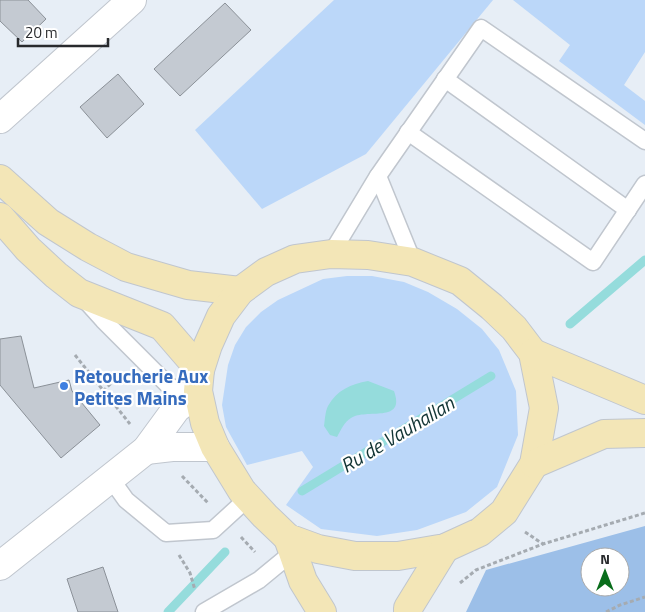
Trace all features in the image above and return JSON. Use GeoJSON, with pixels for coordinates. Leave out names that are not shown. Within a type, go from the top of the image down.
{"type":"FeatureCollection","features":[{"type":"Feature","properties":{"kind":"main road"},"geometry":{"type":"LineString","coordinates":[[0,179],[48,222],[88,247],[126,267],[188,285],[240,291]]}},
{"type":"Feature","properties":{"kind":"main road"},"geometry":{"type":"LineString","coordinates":[[0,217],[28,249],[79,293],[162,326],[199,380]]}},
{"type":"Feature","properties":{"kind":"main road"},"geometry":{"type":"LineString","coordinates":[[291,545],[355,556],[398,556],[445,548],[480,532],[504,512],[534,464],[544,408],[533,353],[514,328],[460,281],[413,262],[368,255],[331,254],[295,259],[266,272],[240,291],[221,316],[208,345],[199,380],[205,423],[215,447],[242,491],[291,545],[304,581],[322,612]]}},
{"type":"Feature","properties":{"kind":"main road"},"geometry":{"type":"LineString","coordinates":[[533,353],[645,400]]}},
{"type":"Feature","properties":{"kind":"main road"},"geometry":{"type":"LineString","coordinates":[[534,464],[604,434],[645,433]]}},
{"type":"Feature","properties":{"kind":"main road"},"geometry":{"type":"LineString","coordinates":[[408,612],[408,608],[445,548]]}},
{"type":"Feature","properties":{"kind":"street"},"geometry":{"type":"LineString","coordinates":[[0,119],[132,0]]}},
{"type":"Feature","properties":{"kind":"street"},"geometry":{"type":"LineString","coordinates":[[0,566],[146,450],[199,380]]}},
{"type":"Feature","properties":{"kind":"street"},"geometry":{"type":"LineString","coordinates":[[146,450],[172,447],[215,447]]}},
{"type":"Feature","properties":{"kind":"lane"},"geometry":{"type":"LineString","coordinates":[[331,254],[378,176],[480,28],[645,141]]}},
{"type":"Feature","properties":{"kind":"lane"},"geometry":{"type":"LineString","coordinates":[[445,79],[628,210]]}},
{"type":"Feature","properties":{"kind":"lane"},"geometry":{"type":"LineString","coordinates":[[408,132],[593,262],[645,184]]}},
{"type":"Feature","properties":{"kind":"lane"},"geometry":{"type":"LineString","coordinates":[[378,176],[413,262]]}},
{"type":"Feature","properties":{"kind":"lane"},"geometry":{"type":"LineString","coordinates":[[79,293],[103,320],[168,385],[175,390],[183,392],[199,380]]}},
{"type":"Feature","properties":{"kind":"lane"},"geometry":{"type":"LineString","coordinates":[[111,479],[126,500],[166,533],[219,525],[248,498]]}},
{"type":"Feature","properties":{"kind":"lane"},"geometry":{"type":"LineString","coordinates":[[204,612],[260,580],[272,570],[291,545]]}},
{"type":"Feature","properties":{"kind":"path"},"geometry":{"type":"LineString","coordinates":[[75,355],[138,434],[153,464],[170,463],[219,525],[272,570]]}},
{"type":"Feature","properties":{"kind":"path"},"geometry":{"type":"LineString","coordinates":[[456,586],[476,570],[543,544],[645,514]]}},
{"type":"Feature","properties":{"kind":"path"},"geometry":{"type":"LineString","coordinates":[[606,612],[620,605],[645,597]]}},
{"type":"Feature","properties":{"kind":"shaded area"},"geometry":{"type":"Polygon","coordinates":[[[334,0],[493,0],[366,154],[262,209],[195,130],[334,0]]]}},
{"type":"Feature","properties":{"kind":"shaded area"},"geometry":{"type":"Polygon","coordinates":[[[513,0],[645,0],[645,52],[624,85],[645,101],[645,125],[559,61],[570,45],[513,0]]]}},
{"type":"Feature","properties":{"kind":"shaded area"},"geometry":{"type":"Polygon","coordinates":[[[347,276],[372,276],[404,282],[428,292],[457,309],[482,329],[499,350],[516,391],[518,435],[497,487],[466,512],[417,530],[377,536],[321,529],[286,505],[313,467],[302,451],[247,465],[226,427],[222,405],[228,365],[235,345],[246,327],[261,312],[278,300],[323,279],[347,276]]]}},
{"type":"Feature","properties":{"kind":"shaded area"},"geometry":{"type":"Polygon","coordinates":[[[368,381],[394,391],[396,401],[394,408],[383,413],[358,415],[351,418],[345,424],[337,437],[330,435],[324,426],[326,411],[332,400],[345,389],[368,381]]]}},
{"type":"Feature","properties":{"kind":"shaded area"},"geometry":{"type":"Polygon","coordinates":[[[645,526],[645,612],[466,612],[486,570],[645,526]]]}},
{"type":"Feature","properties":{"kind":"building"},"geometry":{"type":"Polygon","coordinates":[[[0,0],[28,0],[46,19],[22,42],[0,21],[0,0]]]}},
{"type":"Feature","properties":{"kind":"building"},"geometry":{"type":"Polygon","coordinates":[[[225,3],[251,30],[180,96],[154,69],[225,3]]]}},
{"type":"Feature","properties":{"kind":"building"},"geometry":{"type":"Polygon","coordinates":[[[118,74],[144,104],[107,138],[80,107],[118,74]]]}},
{"type":"Feature","properties":{"kind":"building"},"geometry":{"type":"Polygon","coordinates":[[[21,336],[34,388],[69,380],[72,391],[100,425],[61,458],[0,385],[0,339],[21,336]]]}},
{"type":"Feature","properties":{"kind":"building"},"geometry":{"type":"Polygon","coordinates":[[[103,567],[118,612],[78,612],[67,579],[103,567]]]}},
{"type":"Feature","properties":{"kind":"waterway","name":"Ru de Vauhallan"},"geometry":{"type":"LineString","coordinates":[[570,324],[645,260]]}},
{"type":"Feature","properties":{"kind":"waterway","name":"Ru de Vauhallan"},"geometry":{"type":"LineString","coordinates":[[302,491],[491,376]]}},
{"type":"Feature","properties":{"kind":"waterway","name":"Ru de Vauhallan"},"geometry":{"type":"LineString","coordinates":[[168,612],[225,552]]}},
{"type":"Feature","properties":{"kind":"place","name":"Retoucherie Aux Petites Mains"},"geometry":{"type":"Point","coordinates":[64,386]}}]}
